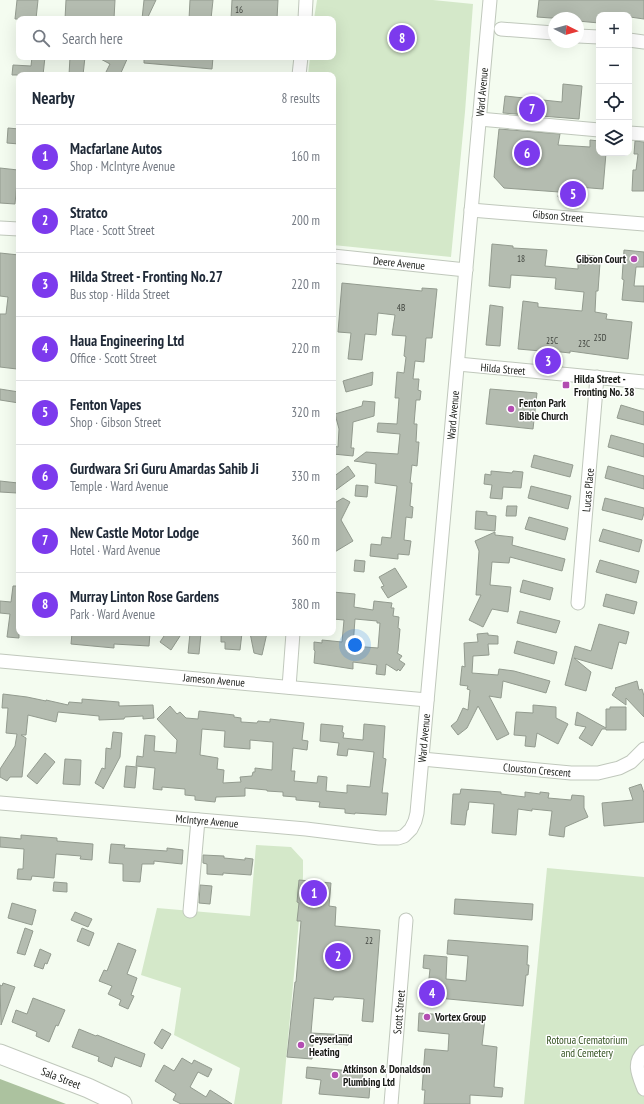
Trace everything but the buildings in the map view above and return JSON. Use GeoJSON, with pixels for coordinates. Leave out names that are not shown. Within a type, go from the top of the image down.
{"type":"FeatureCollection","features":[{"type":"Feature","properties":{"kind":"highway","name":"Sala Street"},"geometry":{"type":"LineString","coordinates":[[0,1054],[88,1088],[122,1104]]}},
{"type":"Feature","properties":{"kind":"street"},"geometry":{"type":"LineString","coordinates":[[305,16],[306,0]]}},
{"type":"Feature","properties":{"kind":"street","name":"Ward Avenue"},"geometry":{"type":"LineString","coordinates":[[411,829],[417,813],[490,0]]}},
{"type":"Feature","properties":{"kind":"street"},"geometry":{"type":"LineString","coordinates":[[501,28],[548,32]]}},
{"type":"Feature","properties":{"kind":"street"},"geometry":{"type":"LineString","coordinates":[[584,37],[596,38]]}},
{"type":"Feature","properties":{"kind":"street"},"geometry":{"type":"LineString","coordinates":[[632,40],[644,42]]}},
{"type":"Feature","properties":{"kind":"street"},"geometry":{"type":"LineString","coordinates":[[299,72],[301,60]]}},
{"type":"Feature","properties":{"kind":"street"},"geometry":{"type":"LineString","coordinates":[[479,119],[596,130]]}},
{"type":"Feature","properties":{"kind":"street"},"geometry":{"type":"LineString","coordinates":[[632,133],[644,134]]}},
{"type":"Feature","properties":{"kind":"street","name":"Gibson Street"},"geometry":{"type":"LineString","coordinates":[[471,210],[644,224]]}},
{"type":"Feature","properties":{"kind":"street"},"geometry":{"type":"LineString","coordinates":[[0,228],[16,229]]}},
{"type":"Feature","properties":{"kind":"street","name":"Deere Avenue"},"geometry":{"type":"LineString","coordinates":[[336,256],[466,270]]}},
{"type":"Feature","properties":{"kind":"street","name":"Hilda Street"},"geometry":{"type":"LineString","coordinates":[[458,364],[644,382]]}},
{"type":"Feature","properties":{"kind":"street","name":"Lucas Place"},"geometry":{"type":"LineString","coordinates":[[578,603],[597,377]]}},
{"type":"Feature","properties":{"kind":"street"},"geometry":{"type":"LineString","coordinates":[[289,687],[293,636]]}},
{"type":"Feature","properties":{"kind":"street","name":"Jameson Avenue"},"geometry":{"type":"LineString","coordinates":[[0,660],[427,700]]}},
{"type":"Feature","properties":{"kind":"street","name":"Clouston Crescent"},"geometry":{"type":"LineString","coordinates":[[422,759],[571,773],[598,773],[619,768],[631,762],[644,749]]}},
{"type":"Feature","properties":{"kind":"street","name":"McIntyre Avenue"},"geometry":{"type":"LineString","coordinates":[[0,803],[306,829],[379,838],[398,838],[404,836],[411,829]]}},
{"type":"Feature","properties":{"kind":"street"},"geometry":{"type":"LineString","coordinates":[[190,911],[198,820]]}},
{"type":"Feature","properties":{"kind":"street","name":"Scott Street"},"geometry":{"type":"LineString","coordinates":[[391,1104],[406,920]]}},
{"type":"Feature","properties":{"kind":"street"},"geometry":{"type":"LineString","coordinates":[[644,1052],[639,1057],[637,1064],[644,1088]]}},
{"type":"Feature","properties":{"kind":"green space"},"geometry":{"type":"Polygon","coordinates":[[[317,0],[433,0],[473,4],[465,112],[451,257],[336,245],[336,72],[308,72],[310,60],[336,60],[336,16],[314,16],[317,0]]]}},
{"type":"Feature","properties":{"kind":"green space"},"geometry":{"type":"Polygon","coordinates":[[[256,845],[291,847],[303,860],[303,877],[282,1104],[234,1104],[240,1068],[174,1035],[181,988],[141,975],[157,908],[250,916],[256,845]]]}},
{"type":"Feature","properties":{"kind":"green space","name":"Rotorua Crematorium and Cemetery"},"geometry":{"type":"Polygon","coordinates":[[[547,868],[644,877],[644,1104],[524,1104],[547,868]]]}},
{"type":"Feature","properties":{"kind":"green space"},"geometry":{"type":"Polygon","coordinates":[[[0,1079],[66,1104],[0,1104],[0,1079]]]}},
{"type":"Feature","properties":{"kind":"place","name":"Murray Linton Rose Gardens"},"geometry":{"type":"Point","coordinates":[402,38]}},
{"type":"Feature","properties":{"kind":"place","name":"New Castle Motor Lodge"},"geometry":{"type":"Point","coordinates":[532,109]}},
{"type":"Feature","properties":{"kind":"place","name":"Gurdwara Sri Guru Amardas Sahib Ji"},"geometry":{"type":"Point","coordinates":[527,153]}},
{"type":"Feature","properties":{"kind":"place","name":"Fenton Vapes"},"geometry":{"type":"Point","coordinates":[573,194]}},
{"type":"Feature","properties":{"kind":"place","name":"Gibson Court"},"geometry":{"type":"Point","coordinates":[634,259]}},
{"type":"Feature","properties":{"kind":"place","name":"Hilda Street - Fronting No.27"},"geometry":{"type":"Point","coordinates":[548,361]}},
{"type":"Feature","properties":{"kind":"place","name":"Hilda Street - Fronting No. 38"},"geometry":{"type":"Point","coordinates":[566,385]}},
{"type":"Feature","properties":{"kind":"place","name":"Fenton Park Bible Church"},"geometry":{"type":"Point","coordinates":[511,409]}},
{"type":"Feature","properties":{"kind":"place","name":"Macfarlane Autos"},"geometry":{"type":"Point","coordinates":[314,893]}},
{"type":"Feature","properties":{"kind":"place","name":"Stratco"},"geometry":{"type":"Point","coordinates":[338,956]}},
{"type":"Feature","properties":{"kind":"place","name":"Haua Engineering Ltd"},"geometry":{"type":"Point","coordinates":[432,993]}},
{"type":"Feature","properties":{"kind":"place","name":"Vortex Group"},"geometry":{"type":"Point","coordinates":[427,1017]}},
{"type":"Feature","properties":{"kind":"place","name":"Geyserland Heating"},"geometry":{"type":"Point","coordinates":[301,1045]}},
{"type":"Feature","properties":{"kind":"place","name":"Atkinson & Donaldson Plumbing Ltd"},"geometry":{"type":"Point","coordinates":[335,1075]}}]}
